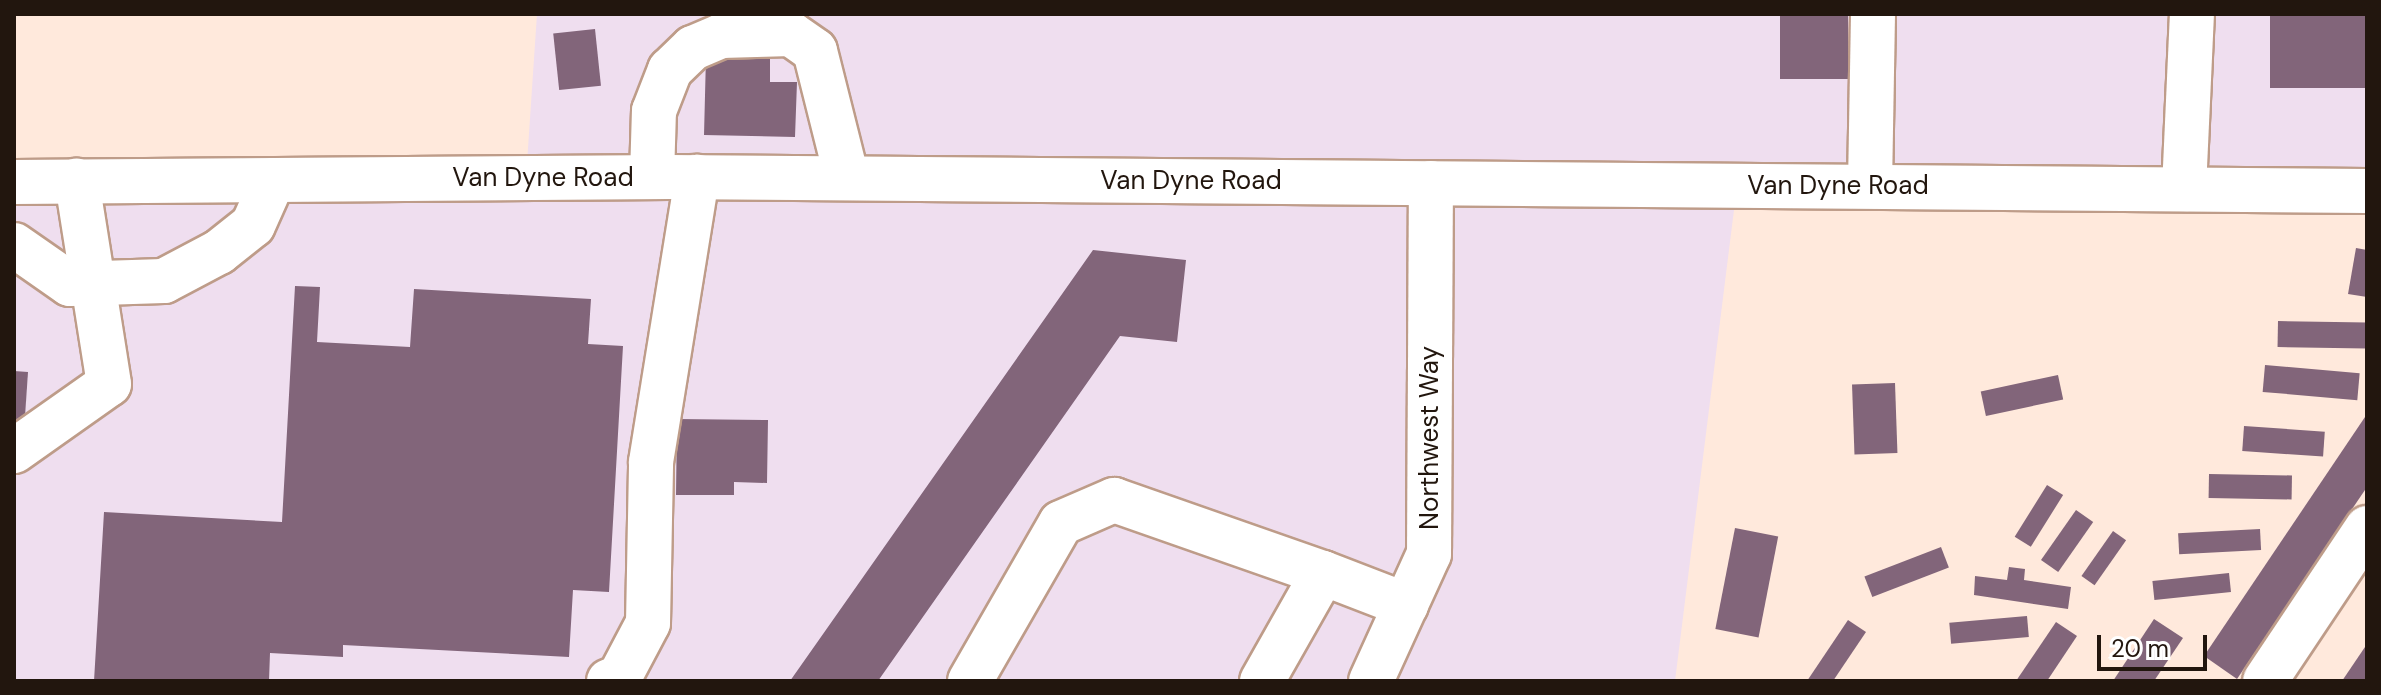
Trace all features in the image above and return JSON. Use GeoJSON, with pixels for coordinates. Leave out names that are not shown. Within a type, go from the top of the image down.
{"type":"FeatureCollection","features":[{"type":"Feature","properties":{"kind":"street"},"geometry":{"type":"LineString","coordinates":[[1870,186],[1873,14]]}},
{"type":"Feature","properties":{"kind":"street"},"geometry":{"type":"LineString","coordinates":[[2184,189],[2192,14]]}},
{"type":"Feature","properties":{"kind":"street"},"geometry":{"type":"LineString","coordinates":[[652,177],[654,111],[670,70],[693,48],[721,36],[791,34],[815,51],[847,178]]}},
{"type":"Feature","properties":{"kind":"street"},"geometry":{"type":"LineString","coordinates":[[609,681],[619,678],[648,623],[651,462],[697,177]]}},
{"type":"Feature","properties":{"kind":"street","name":"Van Dyne Road"},"geometry":{"type":"LineString","coordinates":[[14,182],[697,177],[2367,191]]}},
{"type":"Feature","properties":{"kind":"street"},"geometry":{"type":"LineString","coordinates":[[14,245],[70,284],[164,281],[196,267],[253,225],[273,180]]}},
{"type":"Feature","properties":{"kind":"street"},"geometry":{"type":"LineString","coordinates":[[14,451],[109,384],[77,181]]}},
{"type":"Feature","properties":{"kind":"street","name":"Northwest Way"},"geometry":{"type":"LineString","coordinates":[[1371,681],[1429,554],[1431,183]]}},
{"type":"Feature","properties":{"kind":"street"},"geometry":{"type":"LineString","coordinates":[[970,681],[1061,523],[1114,500],[1406,605]]}},
{"type":"Feature","properties":{"kind":"street"},"geometry":{"type":"LineString","coordinates":[[2265,681],[2367,528]]}},
{"type":"Feature","properties":{"kind":"street"},"geometry":{"type":"LineString","coordinates":[[1262,681],[1323,573]]}},
{"type":"Feature","properties":{"kind":"shaded area"},"geometry":{"type":"Polygon","coordinates":[[[537,14],[2367,14],[2367,191],[1737,186],[1675,681],[14,681],[14,182],[526,178],[537,14]]]}},
{"type":"Feature","properties":{"kind":"building"},"geometry":{"type":"Polygon","coordinates":[[[1780,14],[1848,14],[1848,79],[1780,79],[1780,14]]]}},
{"type":"Feature","properties":{"kind":"building"},"geometry":{"type":"Polygon","coordinates":[[[2270,14],[2367,14],[2367,88],[2270,88],[2270,14]]]}},
{"type":"Feature","properties":{"kind":"building"},"geometry":{"type":"Polygon","coordinates":[[[595,29],[601,86],[559,90],[553,33],[595,29]]]}},
{"type":"Feature","properties":{"kind":"building"},"geometry":{"type":"Polygon","coordinates":[[[706,56],[770,57],[770,82],[797,82],[795,137],[704,135],[706,56]]]}},
{"type":"Feature","properties":{"kind":"building"},"geometry":{"type":"Polygon","coordinates":[[[2356,248],[2367,250],[2367,297],[2348,294],[2356,248]]]}},
{"type":"Feature","properties":{"kind":"building"},"geometry":{"type":"Polygon","coordinates":[[[1093,250],[1186,260],[1177,342],[1120,336],[878,681],[790,681],[1093,250]]]}},
{"type":"Feature","properties":{"kind":"building"},"geometry":{"type":"Polygon","coordinates":[[[295,286],[320,287],[317,342],[410,347],[414,289],[591,299],[588,344],[623,346],[609,592],[573,590],[569,657],[343,645],[343,657],[270,653],[269,681],[94,681],[104,512],[282,522],[295,286]]]}},
{"type":"Feature","properties":{"kind":"building"},"geometry":{"type":"Polygon","coordinates":[[[2278,321],[2367,323],[2367,349],[2278,347],[2278,321]]]}},
{"type":"Feature","properties":{"kind":"building"},"geometry":{"type":"Polygon","coordinates":[[[2265,365],[2360,373],[2357,400],[2263,392],[2265,365]]]}},
{"type":"Feature","properties":{"kind":"building"},"geometry":{"type":"Polygon","coordinates":[[[14,371],[28,372],[24,431],[14,431],[14,371]]]}},
{"type":"Feature","properties":{"kind":"building"},"geometry":{"type":"Polygon","coordinates":[[[2058,375],[2063,399],[1986,416],[1981,391],[2058,375]]]}},
{"type":"Feature","properties":{"kind":"building"},"geometry":{"type":"Polygon","coordinates":[[[1895,383],[1897,453],[1854,454],[1852,385],[1895,383]]]}},
{"type":"Feature","properties":{"kind":"building"},"geometry":{"type":"Polygon","coordinates":[[[2367,414],[2367,487],[2237,679],[2204,656],[2367,414]]]}},
{"type":"Feature","properties":{"kind":"building"},"geometry":{"type":"Polygon","coordinates":[[[677,419],[768,420],[767,483],[734,482],[734,495],[676,495],[677,419]]]}},
{"type":"Feature","properties":{"kind":"building"},"geometry":{"type":"Polygon","coordinates":[[[2244,426],[2325,432],[2323,457],[2242,451],[2244,426]]]}},
{"type":"Feature","properties":{"kind":"building"},"geometry":{"type":"Polygon","coordinates":[[[2209,474],[2292,475],[2292,499],[2209,498],[2209,474]]]}},
{"type":"Feature","properties":{"kind":"building"},"geometry":{"type":"Polygon","coordinates":[[[2047,485],[2063,495],[2031,547],[2015,537],[2047,485]]]}},
{"type":"Feature","properties":{"kind":"building"},"geometry":{"type":"Polygon","coordinates":[[[2076,510],[2093,522],[2058,572],[2041,560],[2076,510]]]}},
{"type":"Feature","properties":{"kind":"building"},"geometry":{"type":"Polygon","coordinates":[[[1735,528],[1778,536],[1759,638],[1715,629],[1735,528]]]}},
{"type":"Feature","properties":{"kind":"building"},"geometry":{"type":"Polygon","coordinates":[[[2260,529],[2261,550],[2179,554],[2178,533],[2260,529]]]}},
{"type":"Feature","properties":{"kind":"building"},"geometry":{"type":"Polygon","coordinates":[[[2113,531],[2126,540],[2095,585],[2081,576],[2113,531]]]}},
{"type":"Feature","properties":{"kind":"building"},"geometry":{"type":"Polygon","coordinates":[[[1941,547],[1949,568],[1872,597],[1864,576],[1941,547]]]}},
{"type":"Feature","properties":{"kind":"building"},"geometry":{"type":"Polygon","coordinates":[[[2009,567],[2025,569],[2024,580],[2071,587],[2068,609],[1974,595],[1975,576],[2007,580],[2009,567]]]}},
{"type":"Feature","properties":{"kind":"building"},"geometry":{"type":"Polygon","coordinates":[[[2229,573],[2231,592],[2154,600],[2152,581],[2229,573]]]}},
{"type":"Feature","properties":{"kind":"building"},"geometry":{"type":"Polygon","coordinates":[[[2027,616],[2029,637],[1951,644],[1949,623],[2027,616]]]}},
{"type":"Feature","properties":{"kind":"building"},"geometry":{"type":"Polygon","coordinates":[[[2154,619],[2183,638],[2154,681],[2113,681],[2154,619]]]}},
{"type":"Feature","properties":{"kind":"building"},"geometry":{"type":"Polygon","coordinates":[[[1848,620],[1866,632],[1833,681],[1807,681],[1848,620]]]}},
{"type":"Feature","properties":{"kind":"building"},"geometry":{"type":"Polygon","coordinates":[[[2056,622],[2077,636],[2047,681],[2016,681],[2056,622]]]}},
{"type":"Feature","properties":{"kind":"building"},"geometry":{"type":"Polygon","coordinates":[[[2367,644],[2367,681],[2342,681],[2367,644]]]}}]}
